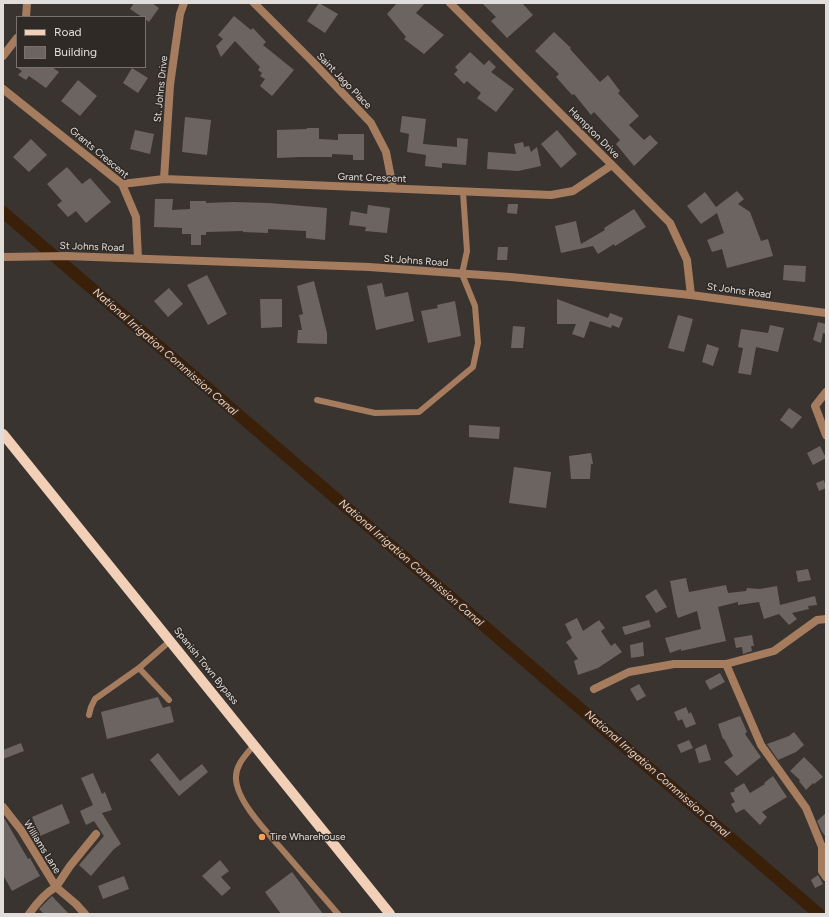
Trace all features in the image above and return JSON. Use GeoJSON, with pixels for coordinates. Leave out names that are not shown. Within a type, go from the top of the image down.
{"type":"FeatureCollection","features":[{"type":"Feature","properties":{"kind":"main road","name":"Spanish Town Bypass"},"geometry":{"type":"LineString","coordinates":[[3,434],[390,914]]}},
{"type":"Feature","properties":{"kind":"street"},"geometry":{"type":"LineString","coordinates":[[26,3],[26,16]]}},
{"type":"Feature","properties":{"kind":"street","name":"St. Johns Drive"},"geometry":{"type":"LineString","coordinates":[[164,179],[170,85],[180,14],[184,3]]}},
{"type":"Feature","properties":{"kind":"street","name":"Saint Jago Place"},"geometry":{"type":"LineString","coordinates":[[254,3],[371,123],[386,152],[393,188]]}},
{"type":"Feature","properties":{"kind":"street","name":"Hampton Drive"},"geometry":{"type":"LineString","coordinates":[[450,3],[670,223],[686,260],[691,295]]}},
{"type":"Feature","properties":{"kind":"street"},"geometry":{"type":"LineString","coordinates":[[3,56],[16,39]]}},
{"type":"Feature","properties":{"kind":"street","name":"Grants Crescent"},"geometry":{"type":"LineString","coordinates":[[3,89],[122,184],[136,217],[138,258]]}},
{"type":"Feature","properties":{"kind":"street","name":"Grant Crescent"},"geometry":{"type":"LineString","coordinates":[[122,184],[164,179],[551,196],[573,191],[612,166]]}},
{"type":"Feature","properties":{"kind":"street","name":"St Johns Road"},"geometry":{"type":"LineString","coordinates":[[3,257],[66,256],[369,267],[691,295],[826,313]]}},
{"type":"Feature","properties":{"kind":"street"},"geometry":{"type":"LineString","coordinates":[[826,392],[815,406],[826,435]]}},
{"type":"Feature","properties":{"kind":"street"},"geometry":{"type":"LineString","coordinates":[[594,689],[630,672],[674,664],[726,664],[774,651],[817,620],[826,619]]}},
{"type":"Feature","properties":{"kind":"street"},"geometry":{"type":"LineString","coordinates":[[726,664],[761,745],[806,808],[822,846],[822,871],[826,876]]}},
{"type":"Feature","properties":{"kind":"street","name":"Williams Lane"},"geometry":{"type":"LineString","coordinates":[[3,807],[21,830],[56,887],[51,889],[37,903],[29,914]]}},
{"type":"Feature","properties":{"kind":"street"},"geometry":{"type":"LineString","coordinates":[[85,914],[56,887],[70,866],[96,834]]}},
{"type":"Feature","properties":{"kind":"lane"},"geometry":{"type":"LineString","coordinates":[[317,400],[375,413],[419,412],[473,367],[478,343],[475,306],[462,274],[467,251],[463,192]]}},
{"type":"Feature","properties":{"kind":"lane"},"geometry":{"type":"LineString","coordinates":[[89,715],[95,699],[139,668],[170,641]]}},
{"type":"Feature","properties":{"kind":"lane"},"geometry":{"type":"LineString","coordinates":[[139,668],[169,700]]}},
{"type":"Feature","properties":{"kind":"lane"},"geometry":{"type":"LineString","coordinates":[[254,745],[240,762],[236,777],[237,787],[258,821],[338,914]]}},
{"type":"Feature","properties":{"kind":"building"},"geometry":{"type":"Polygon","coordinates":[[[134,3],[152,3],[159,8],[149,22],[146,20],[146,16],[140,16],[130,9],[134,3]]]}},
{"type":"Feature","properties":{"kind":"building"},"geometry":{"type":"Polygon","coordinates":[[[319,3],[338,14],[325,33],[307,21],[319,3]]]}},
{"type":"Feature","properties":{"kind":"building"},"geometry":{"type":"Polygon","coordinates":[[[397,3],[425,3],[416,13],[444,35],[424,54],[404,39],[406,37],[387,14],[397,3]]]}},
{"type":"Feature","properties":{"kind":"building"},"geometry":{"type":"Polygon","coordinates":[[[482,3],[522,3],[533,15],[507,38],[491,21],[496,17],[482,3]]]}},
{"type":"Feature","properties":{"kind":"building"},"geometry":{"type":"Polygon","coordinates":[[[234,16],[251,30],[253,28],[266,42],[263,45],[294,70],[272,96],[260,86],[265,79],[260,76],[262,73],[258,70],[260,67],[235,41],[221,57],[216,46],[223,39],[218,35],[234,16]]]}},
{"type":"Feature","properties":{"kind":"building"},"geometry":{"type":"Polygon","coordinates":[[[554,32],[571,48],[570,49],[600,82],[608,75],[620,91],[618,93],[639,116],[629,125],[644,140],[650,135],[658,143],[634,166],[616,144],[620,140],[594,112],[591,115],[574,94],[572,95],[556,77],[559,74],[535,51],[554,32]]]}},
{"type":"Feature","properties":{"kind":"building"},"geometry":{"type":"Polygon","coordinates":[[[470,52],[484,65],[489,60],[496,67],[491,72],[514,89],[496,112],[477,98],[481,93],[467,81],[464,84],[454,74],[458,70],[455,67],[470,52]]]}},
{"type":"Feature","properties":{"kind":"building"},"geometry":{"type":"Polygon","coordinates":[[[18,68],[53,68],[59,72],[46,88],[29,76],[26,80],[18,75],[22,71],[18,68]]]}},
{"type":"Feature","properties":{"kind":"building"},"geometry":{"type":"Polygon","coordinates":[[[132,68],[148,78],[138,93],[123,83],[132,68]]]}},
{"type":"Feature","properties":{"kind":"building"},"geometry":{"type":"Polygon","coordinates":[[[78,80],[97,96],[80,116],[61,101],[78,80]]]}},
{"type":"Feature","properties":{"kind":"building"},"geometry":{"type":"Polygon","coordinates":[[[402,116],[426,119],[423,144],[457,147],[457,138],[468,139],[466,165],[442,163],[442,168],[425,166],[426,155],[407,152],[409,134],[400,132],[402,116]]]}},
{"type":"Feature","properties":{"kind":"building"},"geometry":{"type":"Polygon","coordinates":[[[185,117],[211,120],[207,155],[182,152],[185,117]]]}},
{"type":"Feature","properties":{"kind":"building"},"geometry":{"type":"Polygon","coordinates":[[[319,128],[319,139],[338,140],[338,134],[364,134],[364,160],[353,160],[353,155],[332,154],[332,157],[277,158],[277,130],[319,128]]]}},
{"type":"Feature","properties":{"kind":"building"},"geometry":{"type":"Polygon","coordinates":[[[135,130],[154,134],[150,154],[130,149],[135,130]]]}},
{"type":"Feature","properties":{"kind":"building"},"geometry":{"type":"Polygon","coordinates":[[[557,130],[577,154],[561,168],[541,144],[557,130]]]}},
{"type":"Feature","properties":{"kind":"building"},"geometry":{"type":"Polygon","coordinates":[[[31,139],[47,155],[29,172],[13,157],[31,139]]]}},
{"type":"Feature","properties":{"kind":"building"},"geometry":{"type":"Polygon","coordinates":[[[523,142],[524,147],[529,146],[531,152],[537,147],[541,166],[518,171],[487,169],[488,152],[516,154],[514,144],[523,142]]]}},
{"type":"Feature","properties":{"kind":"building"},"geometry":{"type":"Polygon","coordinates":[[[67,167],[82,184],[90,178],[111,202],[86,223],[76,211],[68,217],[57,205],[62,201],[47,184],[67,167]]]}},
{"type":"Feature","properties":{"kind":"building"},"geometry":{"type":"Polygon","coordinates":[[[737,191],[744,199],[738,204],[750,212],[761,241],[768,239],[773,256],[727,268],[722,249],[712,252],[707,240],[724,233],[717,213],[701,224],[687,206],[705,192],[716,207],[737,191]]]}},
{"type":"Feature","properties":{"kind":"building"},"geometry":{"type":"Polygon","coordinates":[[[155,199],[173,199],[172,210],[190,209],[190,201],[206,201],[206,203],[269,203],[327,208],[325,240],[306,238],[306,231],[268,229],[268,233],[243,231],[206,232],[206,235],[201,235],[201,245],[191,245],[191,234],[182,234],[182,228],[154,227],[155,199]]]}},
{"type":"Feature","properties":{"kind":"building"},"geometry":{"type":"Polygon","coordinates":[[[508,204],[518,204],[517,214],[507,213],[508,204]]]}},
{"type":"Feature","properties":{"kind":"building"},"geometry":{"type":"Polygon","coordinates":[[[368,205],[390,208],[387,233],[365,231],[366,227],[349,225],[351,211],[367,214],[368,205]]]}},
{"type":"Feature","properties":{"kind":"building"},"geometry":{"type":"Polygon","coordinates":[[[634,209],[646,227],[615,246],[614,244],[598,254],[593,246],[561,253],[555,226],[576,221],[581,244],[605,230],[604,228],[634,209]]]}},
{"type":"Feature","properties":{"kind":"building"},"geometry":{"type":"Polygon","coordinates":[[[498,247],[508,247],[507,260],[497,260],[498,247]]]}},
{"type":"Feature","properties":{"kind":"building"},"geometry":{"type":"Polygon","coordinates":[[[784,265],[806,266],[805,282],[783,280],[784,265]]]}},
{"type":"Feature","properties":{"kind":"building"},"geometry":{"type":"Polygon","coordinates":[[[207,275],[227,314],[208,325],[187,285],[207,275]]]}},
{"type":"Feature","properties":{"kind":"building"},"geometry":{"type":"Polygon","coordinates":[[[314,281],[327,333],[327,344],[297,343],[298,330],[302,330],[299,315],[303,314],[297,286],[314,281]]]}},
{"type":"Feature","properties":{"kind":"building"},"geometry":{"type":"Polygon","coordinates":[[[382,283],[385,297],[408,292],[414,321],[376,330],[367,286],[382,283]]]}},
{"type":"Feature","properties":{"kind":"building"},"geometry":{"type":"Polygon","coordinates":[[[169,288],[183,304],[168,317],[154,301],[169,288]]]}},
{"type":"Feature","properties":{"kind":"building"},"geometry":{"type":"Polygon","coordinates":[[[260,299],[282,299],[282,327],[261,328],[260,299]]]}},
{"type":"Feature","properties":{"kind":"building"},"geometry":{"type":"Polygon","coordinates":[[[557,299],[608,318],[610,313],[623,318],[619,328],[612,325],[611,328],[590,321],[584,338],[572,334],[576,324],[557,324],[557,299]]]}},
{"type":"Feature","properties":{"kind":"building"},"geometry":{"type":"Polygon","coordinates":[[[455,301],[461,336],[428,343],[421,311],[438,308],[437,305],[455,301]]]}},
{"type":"Feature","properties":{"kind":"building"},"geometry":{"type":"Polygon","coordinates":[[[678,315],[693,319],[684,352],[668,348],[678,315]]]}},
{"type":"Feature","properties":{"kind":"building"},"geometry":{"type":"Polygon","coordinates":[[[818,322],[826,324],[826,334],[823,333],[821,343],[813,340],[818,322]]]}},
{"type":"Feature","properties":{"kind":"building"},"geometry":{"type":"Polygon","coordinates":[[[770,325],[784,328],[778,352],[756,347],[751,375],[738,373],[743,348],[738,347],[741,329],[768,333],[770,325]]]}},
{"type":"Feature","properties":{"kind":"building"},"geometry":{"type":"Polygon","coordinates":[[[513,326],[525,327],[523,348],[511,348],[513,326]]]}},
{"type":"Feature","properties":{"kind":"building"},"geometry":{"type":"Polygon","coordinates":[[[707,344],[719,348],[713,366],[702,362],[707,344]]]}},
{"type":"Feature","properties":{"kind":"building"},"geometry":{"type":"Polygon","coordinates":[[[789,408],[802,417],[792,429],[780,420],[789,408]]]}},
{"type":"Feature","properties":{"kind":"building"},"geometry":{"type":"Polygon","coordinates":[[[469,425],[500,427],[499,439],[469,437],[469,425]]]}},
{"type":"Feature","properties":{"kind":"building"},"geometry":{"type":"Polygon","coordinates":[[[820,446],[826,458],[813,465],[807,453],[820,446]]]}},
{"type":"Feature","properties":{"kind":"building"},"geometry":{"type":"Polygon","coordinates":[[[591,453],[593,464],[591,464],[590,479],[571,479],[569,456],[591,453]]]}},
{"type":"Feature","properties":{"kind":"building"},"geometry":{"type":"Polygon","coordinates":[[[514,467],[551,472],[546,508],[509,503],[514,467]]]}},
{"type":"Feature","properties":{"kind":"building"},"geometry":{"type":"Polygon","coordinates":[[[824,480],[826,488],[819,491],[816,483],[824,480]]]}},
{"type":"Feature","properties":{"kind":"building"},"geometry":{"type":"Polygon","coordinates":[[[808,569],[811,580],[798,582],[796,571],[808,569]]]}},
{"type":"Feature","properties":{"kind":"building"},"geometry":{"type":"Polygon","coordinates":[[[686,578],[689,592],[726,585],[728,593],[746,591],[747,588],[760,589],[777,586],[780,605],[815,596],[817,605],[808,606],[809,609],[792,613],[797,619],[789,625],[779,614],[764,619],[759,602],[738,605],[738,602],[718,607],[726,641],[681,651],[681,649],[670,653],[665,638],[701,629],[697,611],[678,618],[676,613],[670,581],[686,578]]]}},
{"type":"Feature","properties":{"kind":"building"},"geometry":{"type":"Polygon","coordinates":[[[656,589],[667,607],[656,613],[645,596],[656,589]]]}},
{"type":"Feature","properties":{"kind":"building"},"geometry":{"type":"Polygon","coordinates":[[[577,618],[583,631],[599,620],[605,628],[601,631],[611,646],[615,643],[622,652],[598,668],[578,675],[574,661],[578,659],[566,642],[572,638],[565,624],[577,618]]]}},
{"type":"Feature","properties":{"kind":"building"},"geometry":{"type":"Polygon","coordinates":[[[649,620],[651,627],[625,635],[622,627],[649,620]]]}},
{"type":"Feature","properties":{"kind":"building"},"geometry":{"type":"Polygon","coordinates":[[[752,635],[754,646],[751,646],[752,651],[743,654],[742,647],[736,648],[734,638],[752,635]]]}},
{"type":"Feature","properties":{"kind":"building"},"geometry":{"type":"Polygon","coordinates":[[[643,642],[644,656],[631,658],[630,645],[643,642]]]}},
{"type":"Feature","properties":{"kind":"building"},"geometry":{"type":"Polygon","coordinates":[[[720,673],[725,682],[710,690],[705,681],[720,673]]]}},
{"type":"Feature","properties":{"kind":"building"},"geometry":{"type":"Polygon","coordinates":[[[639,684],[646,696],[637,701],[630,689],[639,684]]]}},
{"type":"Feature","properties":{"kind":"building"},"geometry":{"type":"Polygon","coordinates":[[[158,697],[163,708],[170,706],[174,722],[107,739],[101,712],[158,697]]]}},
{"type":"Feature","properties":{"kind":"building"},"geometry":{"type":"Polygon","coordinates":[[[686,707],[689,714],[691,712],[696,724],[686,728],[682,719],[678,721],[674,712],[686,707]]]}},
{"type":"Feature","properties":{"kind":"building"},"geometry":{"type":"Polygon","coordinates":[[[740,716],[747,732],[745,734],[761,757],[737,776],[724,762],[733,756],[723,739],[718,724],[740,716]]]}},
{"type":"Feature","properties":{"kind":"building"},"geometry":{"type":"Polygon","coordinates":[[[794,732],[804,745],[796,752],[778,760],[767,744],[789,736],[794,732]]]}},
{"type":"Feature","properties":{"kind":"building"},"geometry":{"type":"Polygon","coordinates":[[[689,740],[693,748],[681,753],[677,745],[689,740]]]}},
{"type":"Feature","properties":{"kind":"building"},"geometry":{"type":"Polygon","coordinates":[[[21,743],[24,751],[3,759],[3,750],[21,743]]]}},
{"type":"Feature","properties":{"kind":"building"},"geometry":{"type":"Polygon","coordinates":[[[706,744],[711,760],[699,763],[695,749],[706,744]]]}},
{"type":"Feature","properties":{"kind":"building"},"geometry":{"type":"Polygon","coordinates":[[[158,753],[180,781],[202,764],[208,772],[179,796],[150,760],[158,753]]]}},
{"type":"Feature","properties":{"kind":"building"},"geometry":{"type":"Polygon","coordinates":[[[804,757],[823,777],[814,784],[813,783],[806,790],[799,781],[800,780],[790,771],[804,757]]]}},
{"type":"Feature","properties":{"kind":"building"},"geometry":{"type":"Polygon","coordinates":[[[93,773],[102,794],[105,792],[112,810],[102,813],[121,844],[114,849],[91,876],[79,865],[104,836],[94,821],[86,825],[80,811],[93,805],[81,778],[93,773]]]}},
{"type":"Feature","properties":{"kind":"building"},"geometry":{"type":"Polygon","coordinates":[[[773,776],[787,797],[762,812],[767,817],[760,825],[744,809],[736,813],[731,804],[735,802],[730,793],[735,791],[734,789],[744,783],[750,793],[765,784],[764,783],[773,776]]]}},
{"type":"Feature","properties":{"kind":"building"},"geometry":{"type":"Polygon","coordinates":[[[62,804],[70,823],[40,836],[32,817],[62,804]]]}},
{"type":"Feature","properties":{"kind":"building"},"geometry":{"type":"Polygon","coordinates":[[[826,813],[826,837],[817,821],[826,813]]]}},
{"type":"Feature","properties":{"kind":"building"},"geometry":{"type":"Polygon","coordinates":[[[3,816],[28,859],[30,858],[40,876],[12,891],[3,875],[3,816]]]}},
{"type":"Feature","properties":{"kind":"building"},"geometry":{"type":"Polygon","coordinates":[[[220,860],[229,871],[221,877],[231,888],[222,896],[202,876],[220,860]]]}},
{"type":"Feature","properties":{"kind":"building"},"geometry":{"type":"Polygon","coordinates":[[[292,872],[323,914],[281,914],[265,892],[292,872]]]}},
{"type":"Feature","properties":{"kind":"building"},"geometry":{"type":"Polygon","coordinates":[[[818,875],[823,884],[815,888],[811,880],[818,875]]]}},
{"type":"Feature","properties":{"kind":"building"},"geometry":{"type":"Polygon","coordinates":[[[124,876],[129,889],[103,899],[98,886],[124,876]]]}},
{"type":"Feature","properties":{"kind":"building"},"geometry":{"type":"Polygon","coordinates":[[[52,896],[69,914],[44,914],[39,909],[52,896]]]}},
{"type":"Feature","properties":{"kind":"waterway","name":"National Irrigation Commission Canal"},"geometry":{"type":"LineString","coordinates":[[3,212],[819,914]]}},
{"type":"Feature","properties":{"kind":"place","name":"Tire Wharehouse"},"geometry":{"type":"Point","coordinates":[262,837]}}]}
